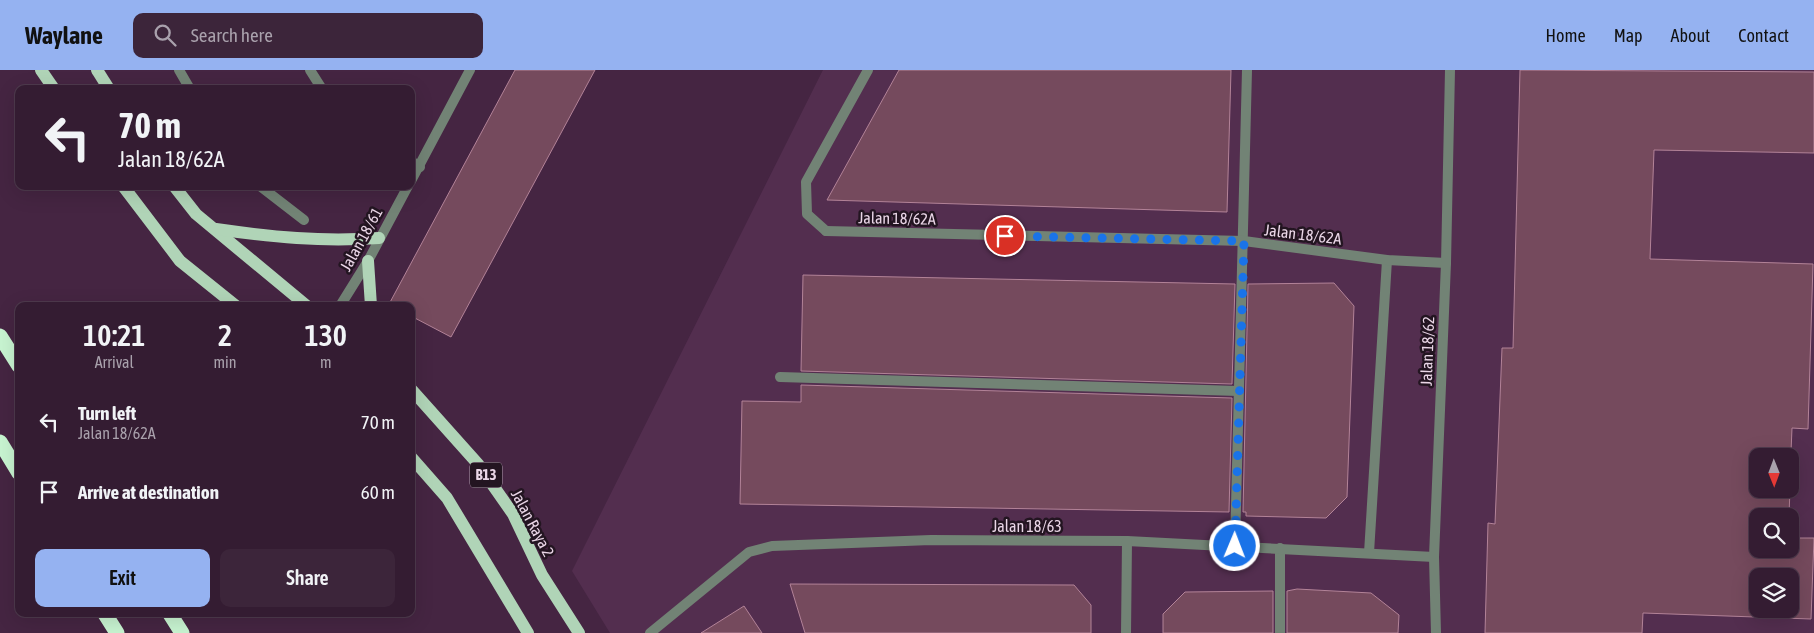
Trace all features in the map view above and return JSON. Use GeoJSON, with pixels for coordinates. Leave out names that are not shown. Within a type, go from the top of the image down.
{"type":"FeatureCollection","features":[{"type":"Feature","properties":{"kind":"highway"},"geometry":{"type":"LineString","coordinates":[[0,336],[15,360]]}},
{"type":"Feature","properties":{"kind":"highway"},"geometry":{"type":"LineString","coordinates":[[0,442],[15,466]]}},
{"type":"Feature","properties":{"kind":"highway"},"geometry":{"type":"LineString","coordinates":[[108,617],[117,633]]}},
{"type":"Feature","properties":{"kind":"highway"},"geometry":{"type":"LineString","coordinates":[[172,617],[182,633]]}},
{"type":"Feature","properties":{"kind":"main road"},"geometry":{"type":"LineString","coordinates":[[41,70],[51,85]]}},
{"type":"Feature","properties":{"kind":"main road"},"geometry":{"type":"LineString","coordinates":[[97,70],[106,85]]}},
{"type":"Feature","properties":{"kind":"main road"},"geometry":{"type":"LineString","coordinates":[[126,190],[180,261],[231,302]]}},
{"type":"Feature","properties":{"kind":"main road"},"geometry":{"type":"LineString","coordinates":[[177,190],[196,214],[302,302]]}},
{"type":"Feature","properties":{"kind":"main road"},"geometry":{"type":"LineString","coordinates":[[216,229],[278,238],[331,241],[378,238]]}},
{"type":"Feature","properties":{"kind":"main road"},"geometry":{"type":"LineString","coordinates":[[368,261],[371,302]]}},
{"type":"Feature","properties":{"kind":"main road","name":"Jalan Raya 2"},"geometry":{"type":"LineString","coordinates":[[415,393],[478,464],[513,514],[542,575],[579,633]]}},
{"type":"Feature","properties":{"kind":"main road"},"geometry":{"type":"LineString","coordinates":[[415,462],[447,498],[528,633]]}},
{"type":"Feature","properties":{"kind":"street"},"geometry":{"type":"LineString","coordinates":[[179,70],[188,85]]}},
{"type":"Feature","properties":{"kind":"street"},"geometry":{"type":"LineString","coordinates":[[310,70],[319,85]]}},
{"type":"Feature","properties":{"kind":"street","name":"Jalan 18/62A"},"geometry":{"type":"LineString","coordinates":[[868,70],[806,182],[807,214],[826,231],[1244,241],[1387,260],[1446,263]]}},
{"type":"Feature","properties":{"kind":"street"},"geometry":{"type":"LineString","coordinates":[[1235,546],[1248,70]]}},
{"type":"Feature","properties":{"kind":"street","name":"Jalan 18/62"},"geometry":{"type":"LineString","coordinates":[[1436,633],[1434,557],[1446,263],[1450,70]]}},
{"type":"Feature","properties":{"kind":"street"},"geometry":{"type":"LineString","coordinates":[[416,164],[468,71]]}},
{"type":"Feature","properties":{"kind":"street"},"geometry":{"type":"LineString","coordinates":[[265,190],[304,220]]}},
{"type":"Feature","properties":{"kind":"street","name":"Jalan 18/61"},"geometry":{"type":"LineString","coordinates":[[342,302],[368,261],[378,238],[406,190]]}},
{"type":"Feature","properties":{"kind":"street"},"geometry":{"type":"LineString","coordinates":[[1369,553],[1387,260]]}},
{"type":"Feature","properties":{"kind":"street"},"geometry":{"type":"LineString","coordinates":[[780,377],[1238,391]]}},
{"type":"Feature","properties":{"kind":"street","name":"Jalan 18/63"},"geometry":{"type":"LineString","coordinates":[[650,633],[749,552],[772,546],[931,540],[1127,541],[1434,557]]}},
{"type":"Feature","properties":{"kind":"street"},"geometry":{"type":"LineString","coordinates":[[1126,633],[1127,541]]}},
{"type":"Feature","properties":{"kind":"street"},"geometry":{"type":"LineString","coordinates":[[1280,548],[1280,633]]}},
{"type":"Feature","properties":{"kind":"shaded area"},"geometry":{"type":"Polygon","coordinates":[[[823,70],[1814,70],[1814,633],[610,633],[572,571],[823,70]]]}},
{"type":"Feature","properties":{"kind":"building"},"geometry":{"type":"Polygon","coordinates":[[[515,70],[595,70],[451,337],[415,318],[415,302],[390,302],[515,70]]]}},
{"type":"Feature","properties":{"kind":"building"},"geometry":{"type":"Polygon","coordinates":[[[899,70],[1231,70],[1227,212],[827,200],[899,70]]]}},
{"type":"Feature","properties":{"kind":"building"},"geometry":{"type":"Polygon","coordinates":[[[1520,70],[1814,72],[1814,153],[1654,150],[1650,259],[1813,264],[1808,429],[1792,428],[1791,448],[1749,448],[1749,498],[1790,498],[1789,508],[1749,508],[1749,558],[1799,558],[1799,538],[1814,538],[1811,619],[1783,618],[1799,618],[1799,568],[1749,568],[1749,617],[1643,613],[1642,633],[1485,633],[1488,523],[1495,524],[1502,348],[1513,348],[1520,70]]]}},
{"type":"Feature","properties":{"kind":"building"},"geometry":{"type":"Polygon","coordinates":[[[803,275],[1235,284],[1232,384],[801,371],[803,275]]]}},
{"type":"Feature","properties":{"kind":"building"},"geometry":{"type":"Polygon","coordinates":[[[1334,283],[1354,306],[1347,497],[1326,518],[1246,516],[1246,512],[1243,512],[1248,284],[1334,283]]]}},
{"type":"Feature","properties":{"kind":"building"},"geometry":{"type":"Polygon","coordinates":[[[801,385],[1232,398],[1229,512],[740,504],[742,401],[801,402],[801,385]]]}},
{"type":"Feature","properties":{"kind":"building"},"geometry":{"type":"Polygon","coordinates":[[[790,584],[1074,585],[1091,605],[1091,633],[805,633],[790,584]]]}},
{"type":"Feature","properties":{"kind":"building"},"geometry":{"type":"Polygon","coordinates":[[[1297,589],[1371,593],[1399,615],[1398,633],[1287,633],[1287,591],[1297,589]]]}},
{"type":"Feature","properties":{"kind":"building"},"geometry":{"type":"Polygon","coordinates":[[[1273,591],[1273,633],[1163,633],[1163,614],[1185,592],[1273,591]]]}},
{"type":"Feature","properties":{"kind":"building"},"geometry":{"type":"Polygon","coordinates":[[[744,606],[762,633],[701,633],[744,606]]]}},
{"type":"Feature","properties":{"kind":"route"},"geometry":{"type":"LineString","coordinates":[[1005,236],[1244,241],[1238,391],[1235,546]]}}]}
